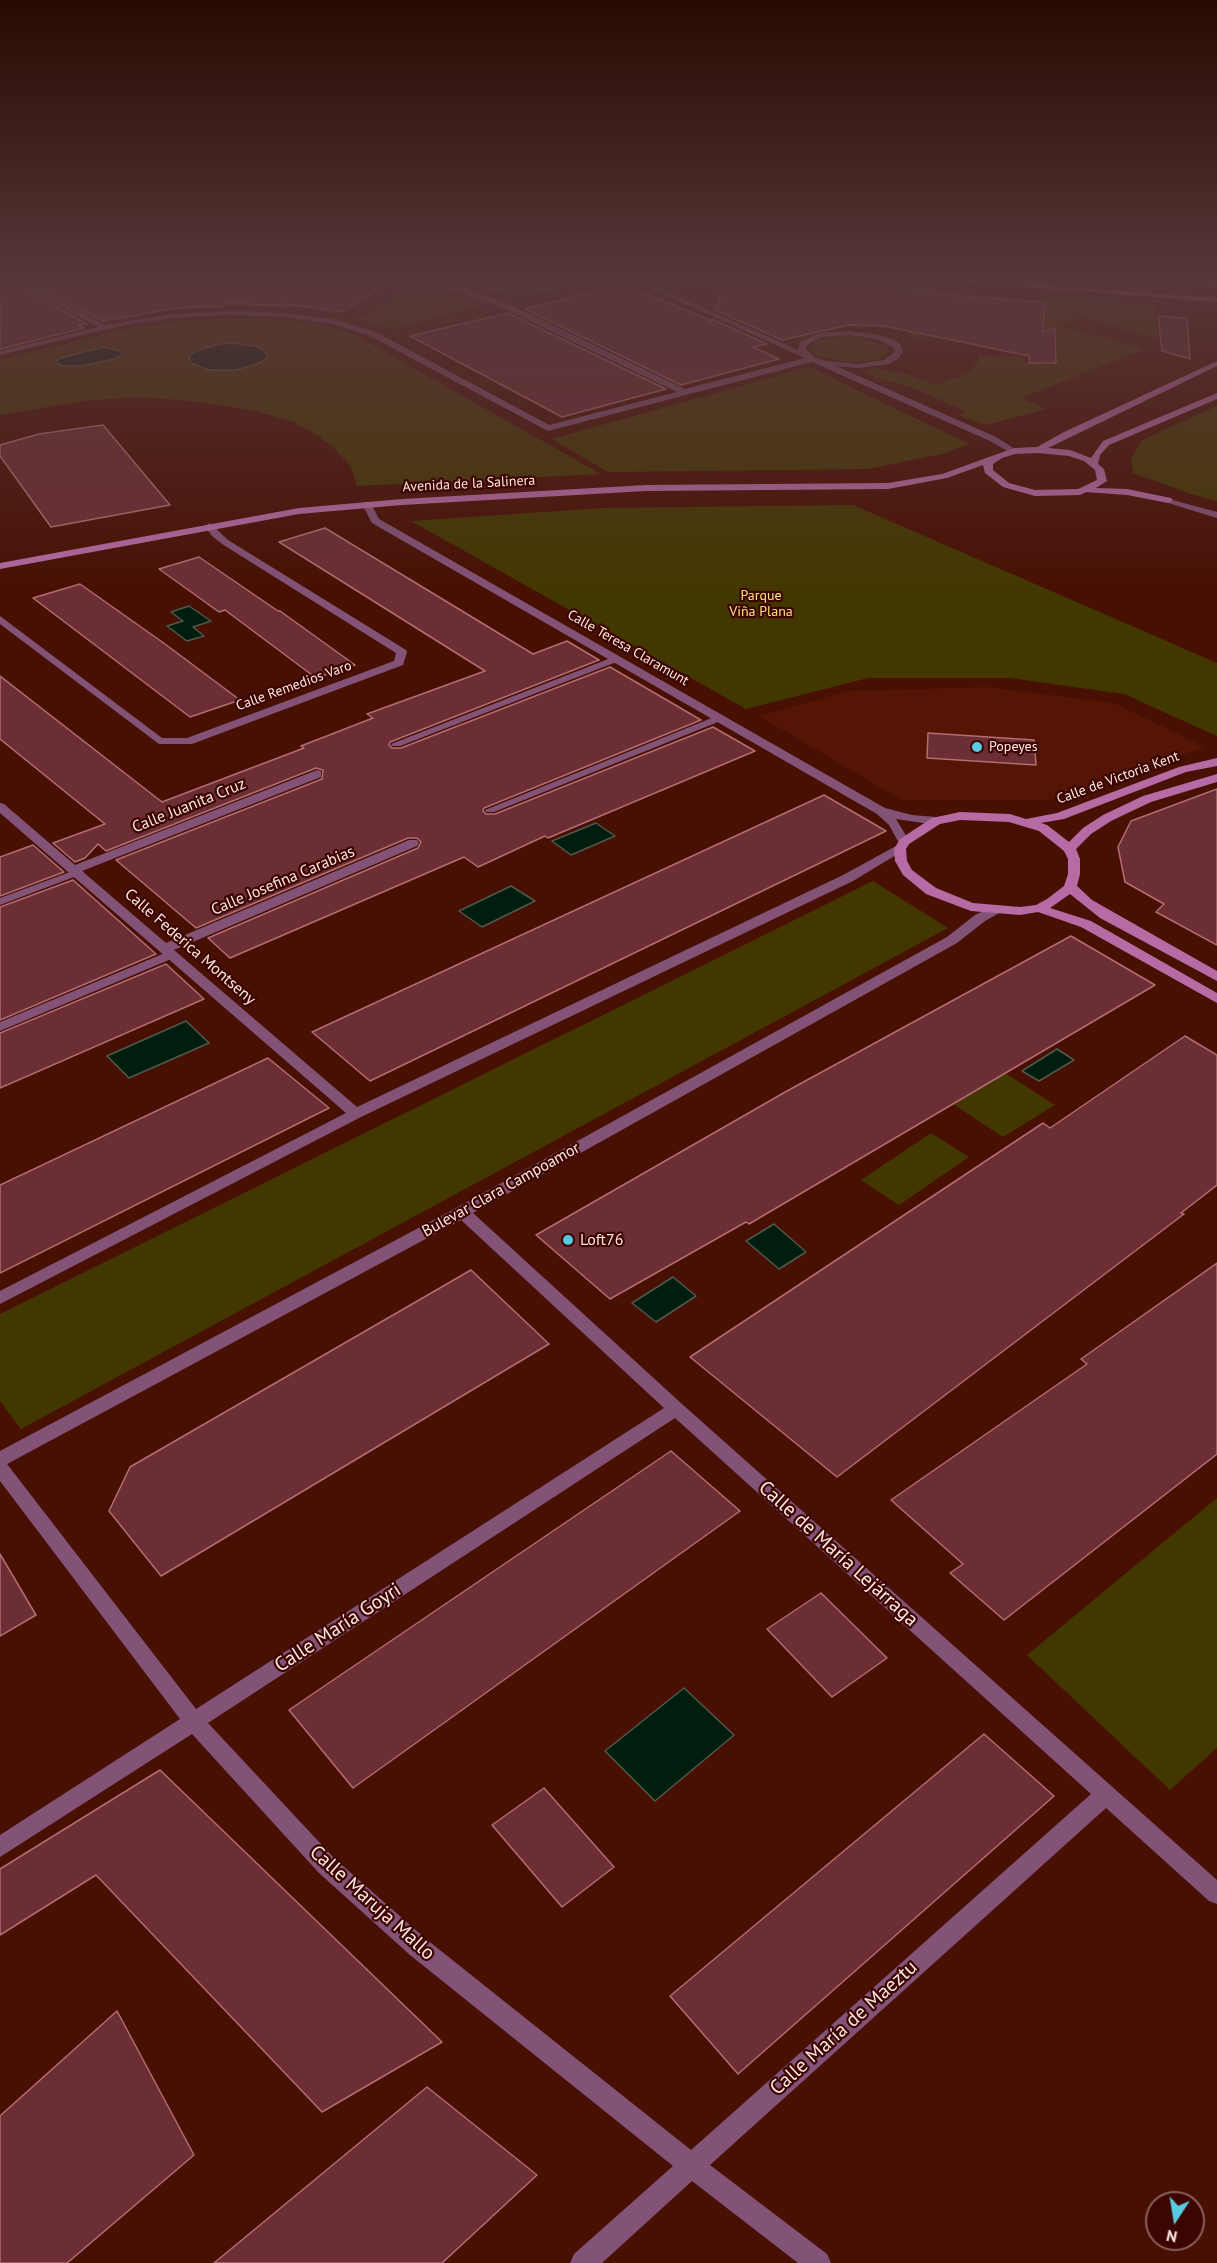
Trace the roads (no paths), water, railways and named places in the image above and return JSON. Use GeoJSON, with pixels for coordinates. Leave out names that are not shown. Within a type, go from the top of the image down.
{"type":"FeatureCollection","features":[{"type":"Feature","properties":{"kind":"street"},"geometry":{"type":"LineString","coordinates":[[465,384],[548,428],[717,384]]}},
{"type":"Feature","properties":{"kind":"street"},"geometry":{"type":"LineString","coordinates":[[667,384],[684,392]]}},
{"type":"Feature","properties":{"kind":"street"},"geometry":{"type":"LineString","coordinates":[[863,384],[993,439],[1014,452]]}},
{"type":"Feature","properties":{"kind":"street"},"geometry":{"type":"LineString","coordinates":[[1038,450],[1173,384]]}},
{"type":"Feature","properties":{"kind":"street"},"geometry":{"type":"LineString","coordinates":[[1094,463],[1096,454],[1106,443],[1217,396]]}},
{"type":"Feature","properties":{"kind":"street"},"geometry":{"type":"LineString","coordinates":[[1038,450],[1070,453],[1094,463],[1110,477],[1168,500],[1217,515]]}},
{"type":"Feature","properties":{"kind":"street","name":"Avenida de la Salinera"},"geometry":{"type":"LineString","coordinates":[[944,476],[1014,452],[1038,450]]}},
{"type":"Feature","properties":{"kind":"street"},"geometry":{"type":"LineString","coordinates":[[991,459],[987,467],[994,477],[1006,485],[1035,493],[1066,494],[1088,490],[1127,492],[1168,500]]}},
{"type":"Feature","properties":{"kind":"street","name":"Avenida de la Salinera"},"geometry":{"type":"LineString","coordinates":[[0,566],[210,525],[299,511],[367,504],[646,488],[888,486],[944,476],[994,477]]}},
{"type":"Feature","properties":{"kind":"street"},"geometry":{"type":"LineString","coordinates":[[1088,490],[1110,477]]}},
{"type":"Feature","properties":{"kind":"street","name":"Calle Teresa Claramunt"},"geometry":{"type":"LineString","coordinates":[[367,504],[375,521],[881,811],[894,823],[902,846]]}},
{"type":"Feature","properties":{"kind":"street","name":"Calle Remedios Varo"},"geometry":{"type":"LineString","coordinates":[[0,619],[159,741],[188,741],[399,663],[402,652],[225,542],[215,534],[210,525]]}},
{"type":"Feature","properties":{"kind":"street","name":"Calle de Victoria Kent"},"geometry":{"type":"LineString","coordinates":[[1029,822],[1060,816],[1183,769],[1217,762]]}},
{"type":"Feature","properties":{"kind":"street","name":"Calle Juanita Cruz"},"geometry":{"type":"LineString","coordinates":[[76,871],[317,774]]}},
{"type":"Feature","properties":{"kind":"street","name":"Calle de Victoria Kent"},"geometry":{"type":"LineString","coordinates":[[1070,849],[1087,831],[1107,818],[1147,799],[1217,778]]}},
{"type":"Feature","properties":{"kind":"street","name":"Calle Federica Montseny"},"geometry":{"type":"LineString","coordinates":[[0,807],[356,1114]]}},
{"type":"Feature","properties":{"kind":"street","name":"Calle Teresa Claramunt"},"geometry":{"type":"LineString","coordinates":[[881,811],[912,819],[936,821]]}},
{"type":"Feature","properties":{"kind":"street"},"geometry":{"type":"LineString","coordinates":[[0,1298],[356,1114],[848,878],[902,846],[936,821],[960,816],[987,816],[1029,822],[1043,828],[1070,849],[1074,859],[1074,874],[1070,887],[1062,896],[1039,908],[1020,911],[971,907],[931,891],[907,872],[901,861],[902,846]]}},
{"type":"Feature","properties":{"kind":"street","name":"Calle Josefina Carabias"},"geometry":{"type":"LineString","coordinates":[[169,951],[413,843]]}},
{"type":"Feature","properties":{"kind":"street"},"geometry":{"type":"LineString","coordinates":[[1070,887],[1087,903],[1105,915],[1217,977]]}},
{"type":"Feature","properties":{"kind":"street"},"geometry":{"type":"LineString","coordinates":[[1039,908],[1086,924],[1217,999]]}},
{"type":"Feature","properties":{"kind":"street","name":"Bulevar Clara Campoamor"},"geometry":{"type":"LineString","coordinates":[[0,1459],[462,1212],[951,940],[996,909]]}},
{"type":"Feature","properties":{"kind":"street","name":"Calle de María Lejárraga"},"geometry":{"type":"LineString","coordinates":[[462,1212],[676,1409],[1217,1894]]}},
{"type":"Feature","properties":{"kind":"street","name":"Calle María Goyri"},"geometry":{"type":"LineString","coordinates":[[0,1847],[676,1409]]}},
{"type":"Feature","properties":{"kind":"street","name":"Calle Maruja Mallo"},"geometry":{"type":"LineString","coordinates":[[0,1468],[194,1722],[327,1866],[418,1947],[692,2166],[818,2263]]}},
{"type":"Feature","properties":{"kind":"street","name":"Calle María de Maeztu"},"geometry":{"type":"LineString","coordinates":[[584,2263],[1106,1794]]}},
{"type":"Feature","properties":{"kind":"lane"},"geometry":{"type":"LineString","coordinates":[[396,744],[616,659]]}},
{"type":"Feature","properties":{"kind":"lane"},"geometry":{"type":"LineString","coordinates":[[490,810],[719,718]]}},
{"type":"Feature","properties":{"kind":"lane"},"geometry":{"type":"LineString","coordinates":[[0,902],[76,871]]}},
{"type":"Feature","properties":{"kind":"lane"},"geometry":{"type":"LineString","coordinates":[[0,1027],[169,951]]}},
{"type":"Feature","properties":{"kind":"place","name":"Popeyes"},"geometry":{"type":"Point","coordinates":[977,747]}},
{"type":"Feature","properties":{"kind":"place","name":"Loft76"},"geometry":{"type":"Point","coordinates":[568,1240]}},
{"type":"Feature","properties":{"kind":"park label","name":"Parque Viña Plana"},"geometry":{"type":"Point","coordinates":[761,604]}}]}
